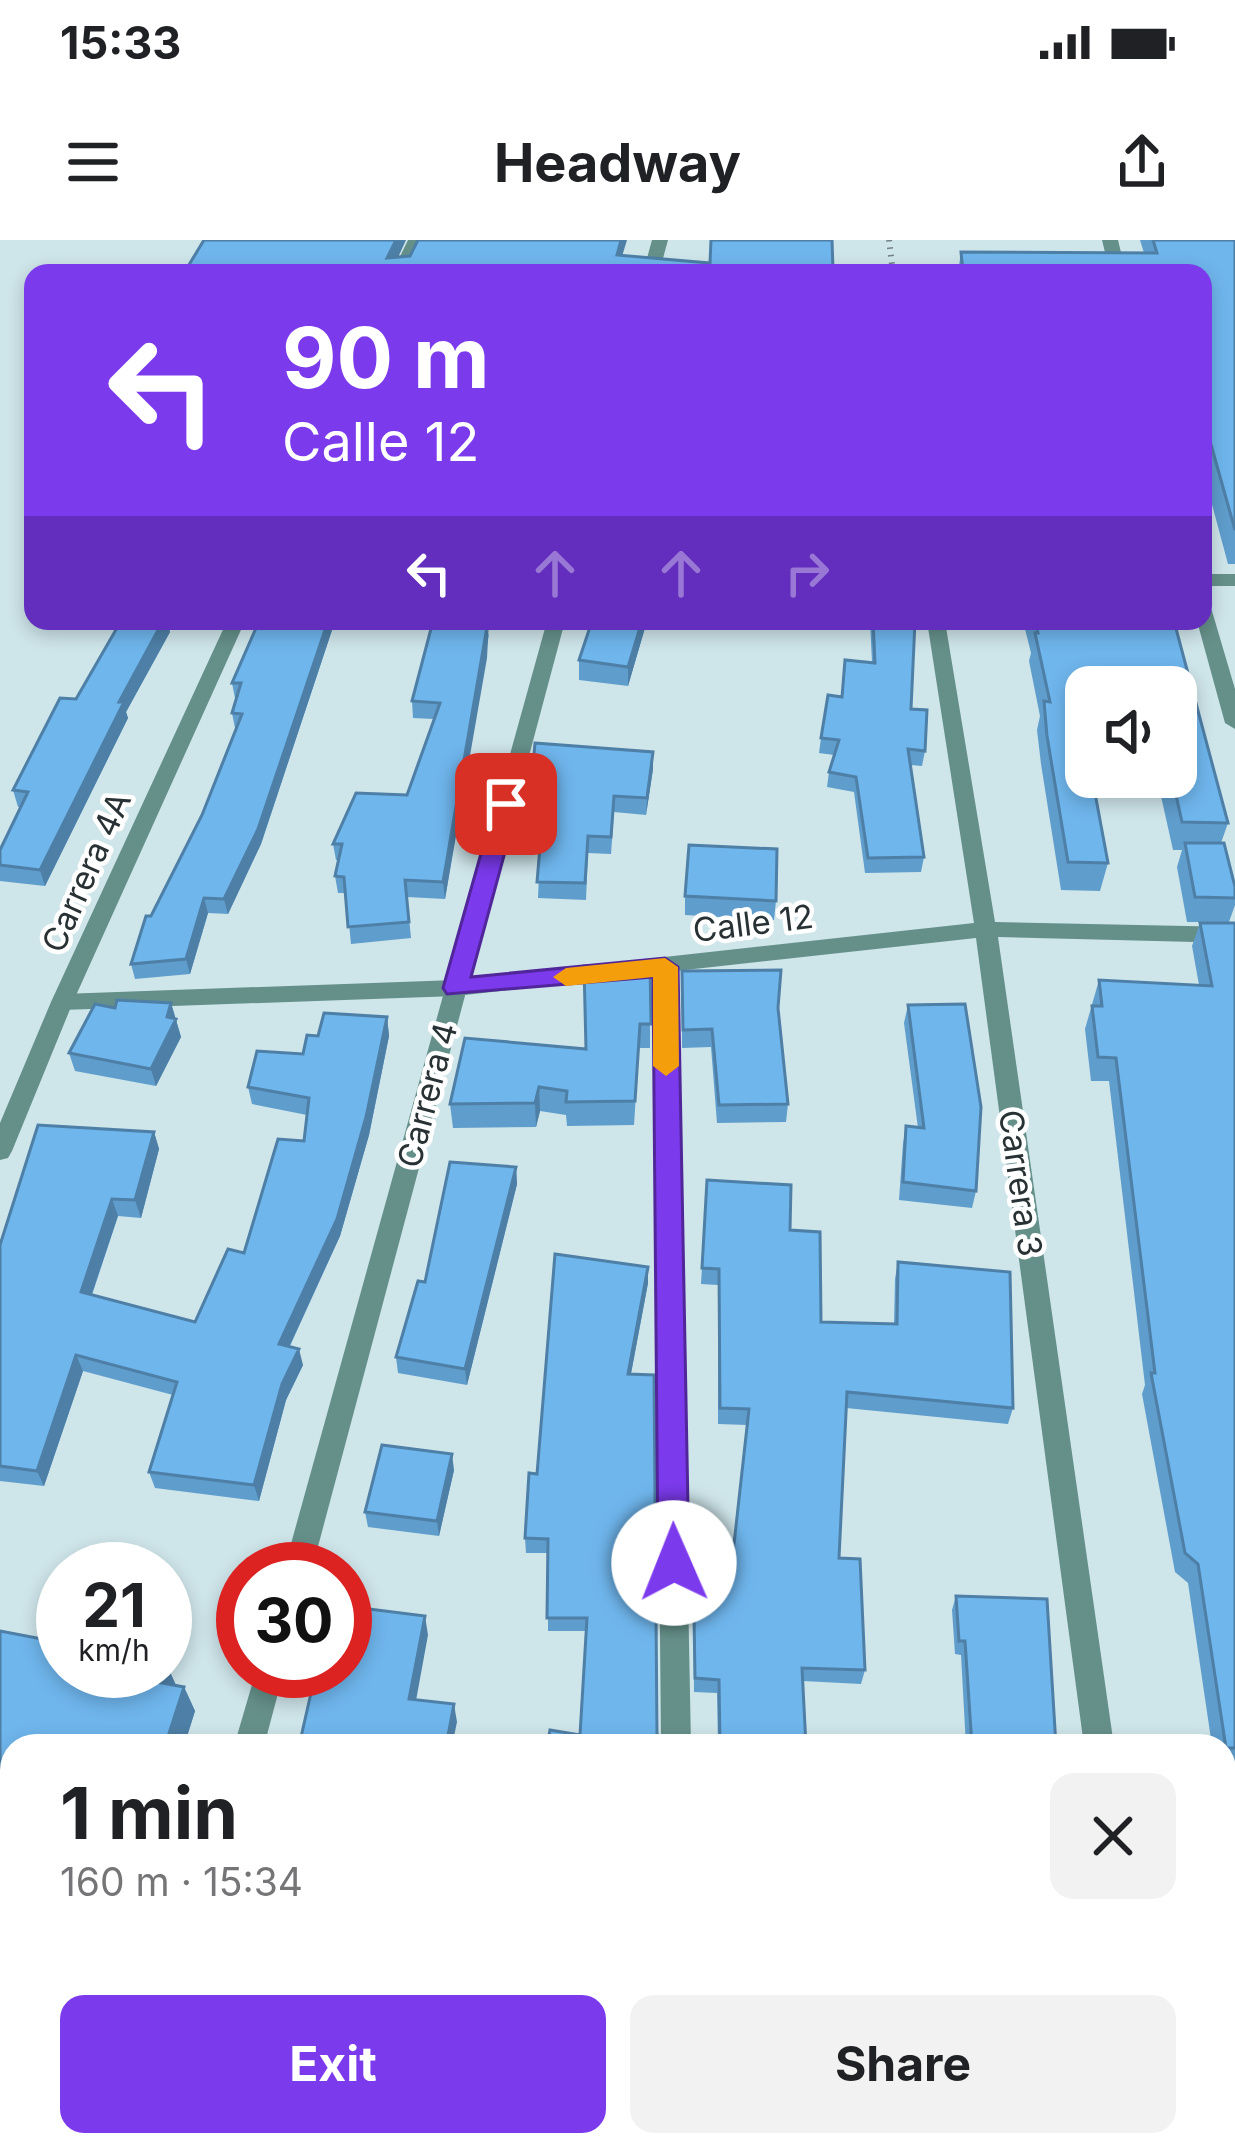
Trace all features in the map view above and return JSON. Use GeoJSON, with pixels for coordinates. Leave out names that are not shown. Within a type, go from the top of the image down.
{"type":"FeatureCollection","features":[{"type":"Feature","properties":{"kind":"street","name":"Carrera 4A"},"geometry":{"type":"LineString","coordinates":[[0,1151],[62,1002],[232,630]]}},
{"type":"Feature","properties":{"kind":"street","name":"Carrera 4"},"geometry":{"type":"LineString","coordinates":[[305,1542],[554,630]]}},
{"type":"Feature","properties":{"kind":"street","name":"Carrera 3"},"geometry":{"type":"LineString","coordinates":[[936,630],[986,929],[1098,1734]]}},
{"type":"Feature","properties":{"kind":"street"},"geometry":{"type":"LineString","coordinates":[[1208,630],[1235,723]]}},
{"type":"Feature","properties":{"kind":"street","name":"Calle 12"},"geometry":{"type":"LineString","coordinates":[[62,1002],[456,988],[986,929],[1235,935]]}},
{"type":"Feature","properties":{"kind":"street"},"geometry":{"type":"LineString","coordinates":[[665,967],[676,1734]]}},
{"type":"Feature","properties":{"kind":"street"},"geometry":{"type":"LineString","coordinates":[[252,1734],[262,1698]]}},
{"type":"Feature","properties":{"kind":"building"},"geometry":{"type":"Polygon","coordinates":[[[204,240],[396,240],[387,258],[410,256],[418,240],[621,240],[617,255],[710,263],[711,240],[832,240],[833,264],[189,264],[204,240]]]}},
{"type":"Feature","properties":{"kind":"building"},"geometry":{"type":"Polygon","coordinates":[[[1153,240],[1235,240],[1235,530],[1212,448],[1212,264],[962,264],[961,252],[1157,253],[1153,240]]]}},
{"type":"Feature","properties":{"kind":"building"},"geometry":{"type":"Polygon","coordinates":[[[116,630],[158,630],[40,870],[0,865],[0,850],[28,792],[13,790],[60,698],[76,699],[116,630]]]}},
{"type":"Feature","properties":{"kind":"building"},"geometry":{"type":"Polygon","coordinates":[[[255,630],[325,630],[258,829],[224,899],[204,898],[186,959],[131,964],[146,916],[151,916],[202,815],[242,714],[232,713],[241,683],[232,683],[255,630]]]}},
{"type":"Feature","properties":{"kind":"building"},"geometry":{"type":"Polygon","coordinates":[[[431,630],[486,630],[443,882],[405,880],[409,922],[348,927],[344,877],[335,876],[342,844],[333,844],[356,793],[407,795],[440,703],[412,701],[431,630]]]}},
{"type":"Feature","properties":{"kind":"building"},"geometry":{"type":"Polygon","coordinates":[[[589,630],[639,630],[628,667],[579,660],[589,630]]]}},
{"type":"Feature","properties":{"kind":"building"},"geometry":{"type":"Polygon","coordinates":[[[873,630],[915,630],[911,709],[927,710],[925,751],[908,749],[924,857],[868,858],[856,777],[829,772],[839,740],[821,738],[828,695],[842,697],[845,660],[875,663],[873,630]]]}},
{"type":"Feature","properties":{"kind":"building"},"geometry":{"type":"Polygon","coordinates":[[[1176,630],[1186,666],[1065,666],[1065,798],[1096,798],[1108,863],[1068,862],[1047,736],[1044,701],[1050,702],[1035,633],[1176,630]]]}},
{"type":"Feature","properties":{"kind":"building"},"geometry":{"type":"Polygon","coordinates":[[[1197,707],[1228,823],[1182,822],[1177,798],[1197,798],[1197,707]]]}},
{"type":"Feature","properties":{"kind":"building"},"geometry":{"type":"Polygon","coordinates":[[[535,743],[653,752],[647,798],[614,796],[611,837],[588,836],[585,883],[537,882],[541,835],[527,834],[535,743]]]}},
{"type":"Feature","properties":{"kind":"building"},"geometry":{"type":"Polygon","coordinates":[[[1185,843],[1224,843],[1235,898],[1195,897],[1185,843]]]}},
{"type":"Feature","properties":{"kind":"building"},"geometry":{"type":"Polygon","coordinates":[[[689,845],[777,849],[776,901],[685,896],[689,845]]]}},
{"type":"Feature","properties":{"kind":"building"},"geometry":{"type":"Polygon","coordinates":[[[1200,923],[1235,923],[1235,1734],[1224,1734],[1198,1564],[1185,1553],[1151,1373],[1155,1373],[1116,1058],[1098,1057],[1092,1006],[1102,1006],[1099,980],[1212,986],[1200,923]]]}},
{"type":"Feature","properties":{"kind":"building"},"geometry":{"type":"Polygon","coordinates":[[[650,965],[651,1024],[640,1024],[635,1101],[566,1102],[567,1091],[539,1087],[535,1103],[450,1104],[465,1038],[586,1049],[584,966],[650,965]]]}},
{"type":"Feature","properties":{"kind":"building"},"geometry":{"type":"Polygon","coordinates":[[[781,970],[778,1008],[788,1104],[719,1105],[712,1029],[683,1030],[682,971],[781,970]]]}},
{"type":"Feature","properties":{"kind":"building"},"geometry":{"type":"Polygon","coordinates":[[[117,1000],[171,1003],[167,1017],[176,1019],[151,1069],[69,1053],[95,1004],[115,1008],[117,1000]]]}},
{"type":"Feature","properties":{"kind":"building"},"geometry":{"type":"Polygon","coordinates":[[[965,1004],[981,1107],[976,1191],[903,1182],[906,1126],[924,1128],[908,1005],[965,1004]]]}},
{"type":"Feature","properties":{"kind":"building"},"geometry":{"type":"Polygon","coordinates":[[[324,1013],[387,1017],[366,1117],[337,1219],[279,1344],[299,1349],[282,1384],[254,1485],[149,1472],[177,1382],[76,1355],[37,1471],[0,1466],[0,1245],[38,1125],[154,1132],[135,1200],[112,1199],[81,1292],[195,1322],[228,1249],[244,1253],[278,1139],[304,1141],[309,1098],[248,1087],[257,1051],[303,1054],[307,1035],[318,1036],[324,1013]]]}},
{"type":"Feature","properties":{"kind":"building"},"geometry":{"type":"Polygon","coordinates":[[[450,1162],[516,1167],[465,1369],[396,1357],[418,1281],[425,1282],[450,1162]]]}},
{"type":"Feature","properties":{"kind":"building"},"geometry":{"type":"Polygon","coordinates":[[[707,1180],[791,1185],[790,1230],[820,1232],[821,1322],[897,1324],[898,1262],[1010,1272],[1013,1408],[847,1392],[839,1558],[860,1559],[865,1670],[802,1668],[805,1734],[720,1734],[719,1680],[695,1678],[693,1552],[733,1553],[749,1409],[720,1408],[719,1269],[702,1268],[707,1180]]]}},
{"type":"Feature","properties":{"kind":"building"},"geometry":{"type":"Polygon","coordinates":[[[555,1254],[648,1267],[628,1374],[654,1375],[657,1734],[580,1734],[587,1618],[547,1618],[548,1539],[525,1538],[529,1473],[537,1474],[555,1254]]]}},
{"type":"Feature","properties":{"kind":"building"},"geometry":{"type":"Polygon","coordinates":[[[382,1445],[452,1454],[437,1521],[365,1512],[382,1445]]]}},
{"type":"Feature","properties":{"kind":"building"},"geometry":{"type":"Polygon","coordinates":[[[956,1596],[1047,1599],[1055,1734],[971,1734],[965,1641],[959,1641],[956,1596]]]}},
{"type":"Feature","properties":{"kind":"building"},"geometry":{"type":"Polygon","coordinates":[[[372,1609],[425,1616],[409,1699],[454,1704],[448,1734],[302,1734],[310,1698],[372,1698],[372,1609]]]}},
{"type":"Feature","properties":{"kind":"building"},"geometry":{"type":"Polygon","coordinates":[[[0,1631],[36,1638],[36,1698],[180,1698],[169,1734],[0,1734],[0,1631]]]}},
{"type":"Feature","properties":{"kind":"slow traffic"},"geometry":{"type":"LineString","coordinates":[[566,977],[665,967],[666,1066]]}},
{"type":"Feature","properties":{"kind":"route"},"geometry":{"type":"LineString","coordinates":[[506,804],[456,988],[665,967],[674,1563]]}}]}
